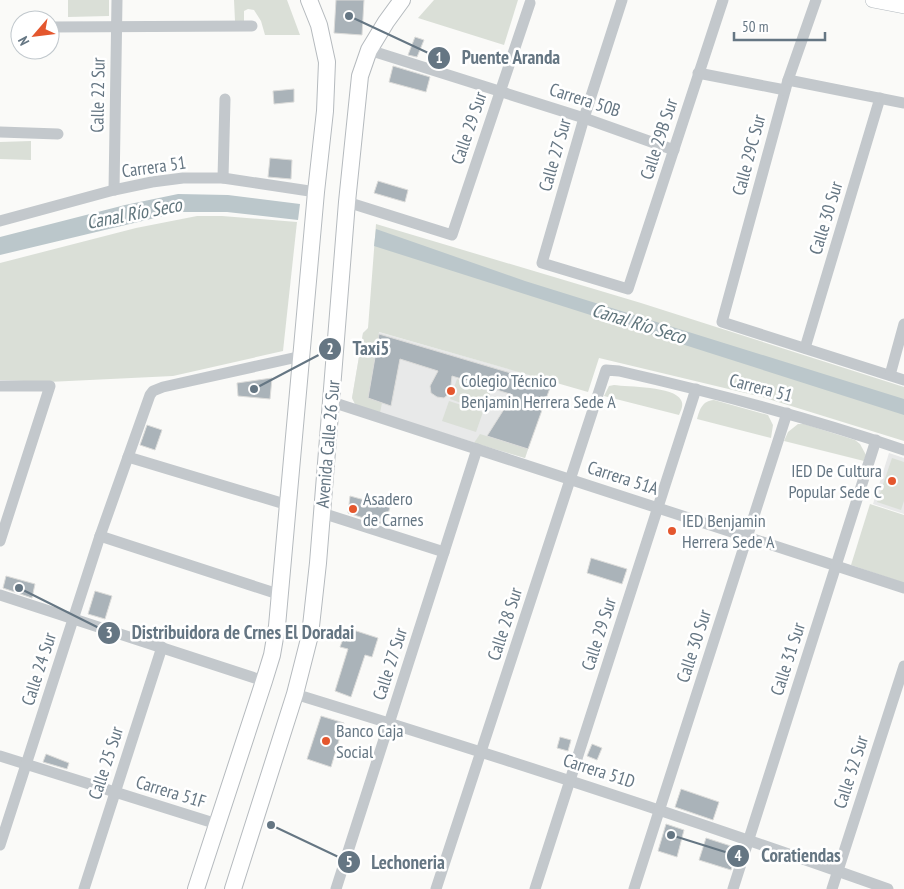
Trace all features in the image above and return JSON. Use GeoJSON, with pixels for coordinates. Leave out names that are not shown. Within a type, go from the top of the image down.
{"type":"FeatureCollection","features":[{"type":"Feature","properties":{"kind":"main road","name":"Avenida Calle 26 Sur"},"geometry":{"type":"LineString","coordinates":[[196,889],[264,681],[275,641],[281,595],[316,192],[325,111],[327,62],[319,25],[309,0]]}},
{"type":"Feature","properties":{"kind":"main road","name":"Avenida Calle 26 Sur"},"geometry":{"type":"LineString","coordinates":[[233,889],[296,694],[312,621],[332,402],[347,202],[360,76],[369,50],[402,0]]}},
{"type":"Feature","properties":{"kind":"main road"},"geometry":{"type":"LineString","coordinates":[[873,0],[904,6]]}},
{"type":"Feature","properties":{"kind":"street","name":"Calle 22 Sur"},"geometry":{"type":"LineString","coordinates":[[114,190],[117,0]]}},
{"type":"Feature","properties":{"kind":"street","name":"Calle 27 Sur"},"geometry":{"type":"LineString","coordinates":[[622,0],[584,118],[542,263],[628,289]]}},
{"type":"Feature","properties":{"kind":"street","name":"Calle 29B Sur"},"geometry":{"type":"LineString","coordinates":[[628,289],[723,0]]}},
{"type":"Feature","properties":{"kind":"street","name":"Calle 29C Sur"},"geometry":{"type":"LineString","coordinates":[[805,348],[722,322],[786,85],[816,0]]}},
{"type":"Feature","properties":{"kind":"street","name":"Calle 29 Sur"},"geometry":{"type":"LineString","coordinates":[[347,202],[452,235],[530,3]]}},
{"type":"Feature","properties":{"kind":"street"},"geometry":{"type":"LineString","coordinates":[[60,26],[252,26]]}},
{"type":"Feature","properties":{"kind":"street","name":"Carrera 50B"},"geometry":{"type":"LineString","coordinates":[[369,50],[584,118],[674,150]]}},
{"type":"Feature","properties":{"kind":"street"},"geometry":{"type":"LineString","coordinates":[[698,72],[904,103]]}},
{"type":"Feature","properties":{"kind":"street","name":"Calle 30 Sur"},"geometry":{"type":"LineString","coordinates":[[805,348],[880,98]]}},
{"type":"Feature","properties":{"kind":"street"},"geometry":{"type":"LineString","coordinates":[[223,178],[225,99]]}},
{"type":"Feature","properties":{"kind":"street"},"geometry":{"type":"LineString","coordinates":[[0,132],[58,134]]}},
{"type":"Feature","properties":{"kind":"street","name":"Carrera 51"},"geometry":{"type":"LineString","coordinates":[[0,221],[114,190],[183,178],[223,178],[316,192]]}},
{"type":"Feature","properties":{"kind":"street"},"geometry":{"type":"LineString","coordinates":[[890,375],[904,324]]}},
{"type":"Feature","properties":{"kind":"street"},"geometry":{"type":"LineString","coordinates":[[805,348],[904,380]]}},
{"type":"Feature","properties":{"kind":"street","name":"Calle 24 Sur"},"geometry":{"type":"LineString","coordinates":[[0,845],[100,536],[148,399],[153,391],[163,386],[302,356]]}},
{"type":"Feature","properties":{"kind":"street","name":"Carrera 51"},"geometry":{"type":"LineString","coordinates":[[606,370],[619,370],[787,413],[904,450]]}},
{"type":"Feature","properties":{"kind":"street","name":"Calle 28 Sur"},"geometry":{"type":"LineString","coordinates":[[436,889],[606,370]]}},
{"type":"Feature","properties":{"kind":"street"},"geometry":{"type":"LineString","coordinates":[[0,386],[50,386],[0,541]]}},
{"type":"Feature","properties":{"kind":"street","name":"Calle 29 Sur"},"geometry":{"type":"LineString","coordinates":[[535,889],[696,389]]}},
{"type":"Feature","properties":{"kind":"street","name":"Carrera 51A"},"geometry":{"type":"LineString","coordinates":[[332,402],[904,588]]}},
{"type":"Feature","properties":{"kind":"street","name":"Calle 30 Sur"},"geometry":{"type":"LineString","coordinates":[[634,889],[787,413]]}},
{"type":"Feature","properties":{"kind":"street","name":"Calle 31 Sur"},"geometry":{"type":"LineString","coordinates":[[733,889],[876,440]]}},
{"type":"Feature","properties":{"kind":"street","name":"Calle 27 Sur"},"geometry":{"type":"LineString","coordinates":[[336,889],[477,450]]}},
{"type":"Feature","properties":{"kind":"street"},"geometry":{"type":"LineString","coordinates":[[128,457],[288,504]]}},
{"type":"Feature","properties":{"kind":"street"},"geometry":{"type":"LineString","coordinates":[[322,513],[444,552]]}},
{"type":"Feature","properties":{"kind":"street"},"geometry":{"type":"LineString","coordinates":[[100,536],[281,595]]}},
{"type":"Feature","properties":{"kind":"street"},"geometry":{"type":"LineString","coordinates":[[0,594],[264,681]]}},
{"type":"Feature","properties":{"kind":"street","name":"Calle 25 Sur"},"geometry":{"type":"LineString","coordinates":[[84,889],[162,647]]}},
{"type":"Feature","properties":{"kind":"street","name":"Calle 32 Sur"},"geometry":{"type":"LineString","coordinates":[[832,889],[904,666]]}},
{"type":"Feature","properties":{"kind":"street","name":"Carrera 51D"},"geometry":{"type":"LineString","coordinates":[[296,694],[660,809],[888,889]]}},
{"type":"Feature","properties":{"kind":"street","name":"Carrera 51F"},"geometry":{"type":"LineString","coordinates":[[0,756],[217,824]]}},
{"type":"Feature","properties":{"kind":"shaded area"},"geometry":{"type":"Polygon","coordinates":[[[68,0],[109,0],[109,16],[68,17],[68,0]]]}},
{"type":"Feature","properties":{"kind":"shaded area"},"geometry":{"type":"Polygon","coordinates":[[[234,0],[287,0],[300,35],[265,35],[261,21],[254,10],[248,9],[244,11],[244,21],[235,21],[234,0]]]}},
{"type":"Feature","properties":{"kind":"shaded area"},"geometry":{"type":"Polygon","coordinates":[[[434,0],[518,0],[504,45],[418,18],[434,0]]]}},
{"type":"Feature","properties":{"kind":"shaded area"},"geometry":{"type":"Polygon","coordinates":[[[31,141],[31,160],[0,159],[0,142],[31,141]]]}},
{"type":"Feature","properties":{"kind":"shaded area"},"geometry":{"type":"Polygon","coordinates":[[[197,216],[297,222],[283,351],[173,376],[48,382],[0,380],[0,263],[136,228],[197,216]]]}},
{"type":"Feature","properties":{"kind":"shaded area"},"geometry":{"type":"Polygon","coordinates":[[[376,224],[641,303],[904,387],[904,441],[762,397],[599,358],[588,392],[379,332],[368,398],[382,403],[380,413],[356,406],[352,398],[363,333],[368,328],[376,224]]]}},
{"type":"Feature","properties":{"kind":"shaded area","name":"Colegio Técnico Benjamin Herrera Sede A"},"geometry":{"type":"Polygon","coordinates":[[[368,329],[552,381],[525,458],[356,406],[352,398],[363,333],[368,329]]]}},
{"type":"Feature","properties":{"kind":"shaded area"},"geometry":{"type":"Polygon","coordinates":[[[457,379],[491,391],[484,411],[450,399],[457,379]]]}},
{"type":"Feature","properties":{"kind":"shaded area"},"geometry":{"type":"Polygon","coordinates":[[[609,386],[670,392],[677,395],[681,400],[682,408],[679,415],[604,396],[609,386]]]}},
{"type":"Feature","properties":{"kind":"shaded area"},"geometry":{"type":"Polygon","coordinates":[[[714,400],[768,415],[773,425],[771,438],[697,419],[704,404],[714,400]]]}},
{"type":"Feature","properties":{"kind":"shaded area"},"geometry":{"type":"Polygon","coordinates":[[[449,401],[483,412],[476,432],[442,421],[449,401]]]}},
{"type":"Feature","properties":{"kind":"shaded area"},"geometry":{"type":"Polygon","coordinates":[[[798,424],[804,424],[855,440],[860,444],[866,455],[864,461],[784,441],[788,432],[798,424]]]}},
{"type":"Feature","properties":{"kind":"shaded area"},"geometry":{"type":"Polygon","coordinates":[[[480,434],[528,449],[525,458],[474,443],[480,434]]]}},
{"type":"Feature","properties":{"kind":"shaded area","name":"IED De Cultura Popular Sede C"},"geometry":{"type":"Polygon","coordinates":[[[889,453],[904,458],[904,514],[873,504],[889,453]]]}},
{"type":"Feature","properties":{"kind":"shaded area","name":"IED De Cultura Popular Sede C"},"geometry":{"type":"Polygon","coordinates":[[[892,458],[904,462],[904,501],[901,510],[877,502],[892,458]]]}},
{"type":"Feature","properties":{"kind":"shaded area"},"geometry":{"type":"Polygon","coordinates":[[[870,504],[904,515],[904,583],[851,565],[870,504]]]}},
{"type":"Feature","properties":{"kind":"water","name":"Canal Río Seco"},"geometry":{"type":"Polygon","coordinates":[[[178,194],[228,195],[300,204],[298,220],[227,212],[180,212],[0,255],[0,237],[125,205],[178,194]]]}},
{"type":"Feature","properties":{"kind":"water","name":"Canal Río Seco"},"geometry":{"type":"Polygon","coordinates":[[[376,229],[525,281],[904,399],[904,415],[374,246],[376,229]]]}},
{"type":"Feature","properties":{"kind":"building"},"geometry":{"type":"Polygon","coordinates":[[[336,0],[364,0],[362,35],[334,33],[336,0]]]}},
{"type":"Feature","properties":{"kind":"building"},"geometry":{"type":"Polygon","coordinates":[[[415,37],[424,40],[417,57],[408,55],[415,37]]]}},
{"type":"Feature","properties":{"kind":"building"},"geometry":{"type":"Polygon","coordinates":[[[393,66],[430,77],[426,92],[389,82],[393,66]]]}},
{"type":"Feature","properties":{"kind":"building"},"geometry":{"type":"Polygon","coordinates":[[[294,89],[294,102],[274,104],[273,91],[294,89]]]}},
{"type":"Feature","properties":{"kind":"building"},"geometry":{"type":"Polygon","coordinates":[[[270,158],[292,160],[291,179],[268,177],[270,158]]]}},
{"type":"Feature","properties":{"kind":"building"},"geometry":{"type":"Polygon","coordinates":[[[378,181],[408,190],[405,202],[374,193],[378,181]]]}},
{"type":"Feature","properties":{"kind":"building"},"geometry":{"type":"Polygon","coordinates":[[[379,334],[551,385],[528,449],[487,436],[513,395],[452,376],[450,393],[444,398],[437,397],[431,393],[430,386],[438,371],[400,359],[391,406],[368,398],[379,334]]]}},
{"type":"Feature","properties":{"kind":"building"},"geometry":{"type":"Polygon","coordinates":[[[272,378],[270,399],[238,396],[237,383],[272,378]]]}},
{"type":"Feature","properties":{"kind":"building"},"geometry":{"type":"Polygon","coordinates":[[[147,425],[162,430],[155,450],[140,445],[147,425]]]}},
{"type":"Feature","properties":{"kind":"building"},"geometry":{"type":"Polygon","coordinates":[[[350,496],[390,507],[385,525],[348,513],[350,496]]]}},
{"type":"Feature","properties":{"kind":"building"},"geometry":{"type":"Polygon","coordinates":[[[591,558],[627,569],[622,584],[587,573],[591,558]]]}},
{"type":"Feature","properties":{"kind":"building"},"geometry":{"type":"Polygon","coordinates":[[[6,576],[35,584],[32,598],[3,588],[6,576]]]}},
{"type":"Feature","properties":{"kind":"building"},"geometry":{"type":"Polygon","coordinates":[[[95,591],[112,596],[105,619],[88,614],[95,591]]]}},
{"type":"Feature","properties":{"kind":"building"},"geometry":{"type":"Polygon","coordinates":[[[347,628],[378,638],[372,657],[365,655],[351,697],[335,691],[348,649],[340,647],[347,628]]]}},
{"type":"Feature","properties":{"kind":"building","name":"Banco Caja Social"},"geometry":{"type":"Polygon","coordinates":[[[321,716],[344,723],[331,767],[307,759],[321,716]]]}},
{"type":"Feature","properties":{"kind":"building"},"geometry":{"type":"Polygon","coordinates":[[[560,737],[571,740],[568,751],[557,748],[560,737]]]}},
{"type":"Feature","properties":{"kind":"building"},"geometry":{"type":"Polygon","coordinates":[[[592,744],[602,748],[597,760],[587,756],[592,744]]]}},
{"type":"Feature","properties":{"kind":"building"},"geometry":{"type":"Polygon","coordinates":[[[46,754],[69,763],[67,769],[43,762],[46,754]]]}},
{"type":"Feature","properties":{"kind":"building"},"geometry":{"type":"Polygon","coordinates":[[[681,789],[719,802],[713,820],[675,807],[681,789]]]}},
{"type":"Feature","properties":{"kind":"building"},"geometry":{"type":"Polygon","coordinates":[[[666,824],[684,830],[677,857],[658,851],[666,824]]]}},
{"type":"Feature","properties":{"kind":"building"},"geometry":{"type":"Polygon","coordinates":[[[706,838],[734,847],[737,853],[731,870],[699,860],[706,838]]]}},
{"type":"Feature","properties":{"kind":"place","name":"Puente Aranda"},"geometry":{"type":"Point","coordinates":[349,16]}},
{"type":"Feature","properties":{"kind":"place","name":"Taxi5"},"geometry":{"type":"Point","coordinates":[254,389]}},
{"type":"Feature","properties":{"kind":"place","name":"Colegio Técnico Benjamin Herrera Sede A"},"geometry":{"type":"Point","coordinates":[451,391]}},
{"type":"Feature","properties":{"kind":"place","name":"IED De Cultura Popular Sede C"},"geometry":{"type":"Point","coordinates":[892,481]}},
{"type":"Feature","properties":{"kind":"place","name":"Asadero de Carnes"},"geometry":{"type":"Point","coordinates":[353,509]}},
{"type":"Feature","properties":{"kind":"place","name":"IED Benjamin Herrera Sede A"},"geometry":{"type":"Point","coordinates":[672,531]}},
{"type":"Feature","properties":{"kind":"place","name":"Distribuidora de Crnes El Doradai"},"geometry":{"type":"Point","coordinates":[19,588]}},
{"type":"Feature","properties":{"kind":"place","name":"Banco Caja Social"},"geometry":{"type":"Point","coordinates":[326,741]}},
{"type":"Feature","properties":{"kind":"place","name":"Lechoneria"},"geometry":{"type":"Point","coordinates":[271,825]}},
{"type":"Feature","properties":{"kind":"place","name":"Coratiendas"},"geometry":{"type":"Point","coordinates":[671,835]}}]}
